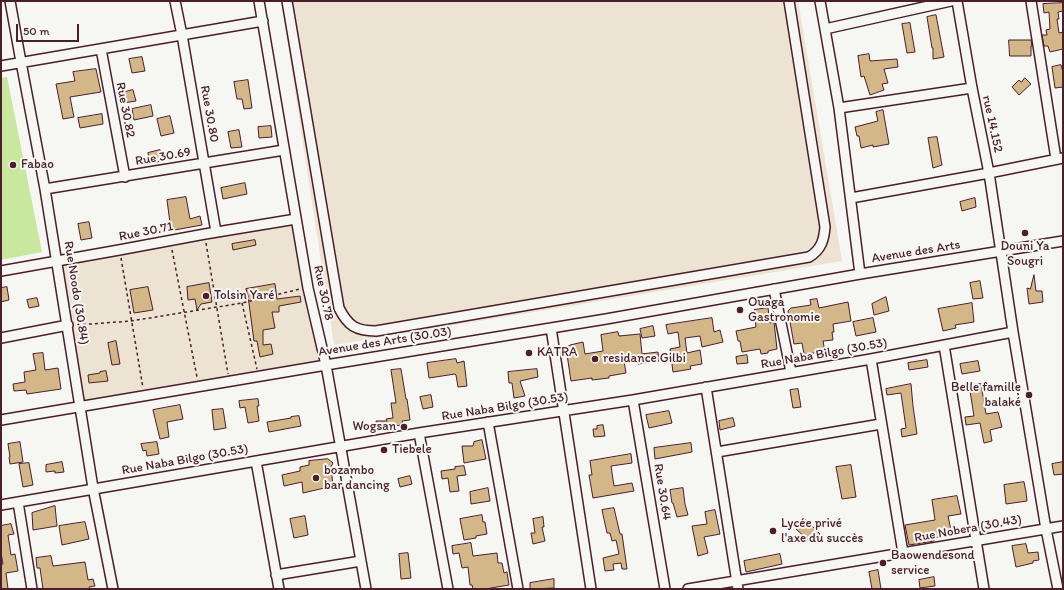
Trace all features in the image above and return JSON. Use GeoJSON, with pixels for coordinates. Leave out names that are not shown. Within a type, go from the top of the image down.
{"type":"FeatureCollection","features":[{"type":"Feature","properties":{"kind":"street","name":"Rue Noodo (30.84)"},"geometry":{"type":"LineString","coordinates":[[10,1],[45,189],[80,406],[113,589]]}},
{"type":"Feature","properties":{"kind":"street","name":"Rue 30.80"},"geometry":{"type":"LineString","coordinates":[[175,1],[216,232]]}},
{"type":"Feature","properties":{"kind":"street","name":"Rue 30.78"},"geometry":{"type":"LineString","coordinates":[[259,1],[308,288],[326,365],[366,589]]}},
{"type":"Feature","properties":{"kind":"street"},"geometry":{"type":"LineString","coordinates":[[288,1],[339,308],[344,319],[354,327],[365,331],[376,331],[809,257],[816,253],[821,247],[825,227],[789,1]]}},
{"type":"Feature","properties":{"kind":"street"},"geometry":{"type":"LineString","coordinates":[[820,1],[839,108],[860,274]]}},
{"type":"Feature","properties":{"kind":"street"},"geometry":{"type":"LineString","coordinates":[[825,29],[951,1]]}},
{"type":"Feature","properties":{"kind":"street","name":"rue 14.152"},"geometry":{"type":"LineString","coordinates":[[957,1],[989,174],[1012,332],[1046,529],[1058,589]]}},
{"type":"Feature","properties":{"kind":"street"},"geometry":{"type":"LineString","coordinates":[[851,198],[989,174],[1059,158],[1031,1]]}},
{"type":"Feature","properties":{"kind":"street"},"geometry":{"type":"LineString","coordinates":[[1,66],[263,21]]}},
{"type":"Feature","properties":{"kind":"street","name":"Rue 30.82"},"geometry":{"type":"LineString","coordinates":[[101,49],[124,177]]}},
{"type":"Feature","properties":{"kind":"street"},"geometry":{"type":"LineString","coordinates":[[839,108],[972,88]]}},
{"type":"Feature","properties":{"kind":"street","name":"Rue 30.69"},"geometry":{"type":"LineString","coordinates":[[45,189],[284,150]]}},
{"type":"Feature","properties":{"kind":"street","name":"Rue 30.71"},"geometry":{"type":"LineString","coordinates":[[1,271],[296,219]]}},
{"type":"Feature","properties":{"kind":"street","name":"Avenue des Arts"},"geometry":{"type":"LineString","coordinates":[[774,289],[1063,241]]}},
{"type":"Feature","properties":{"kind":"street"},"geometry":{"type":"LineString","coordinates":[[774,289],[791,372]]}},
{"type":"Feature","properties":{"kind":"street","name":"Avenue des Arts (30.03)"},"geometry":{"type":"LineString","coordinates":[[1,420],[606,319],[774,289]]}},
{"type":"Feature","properties":{"kind":"street"},"geometry":{"type":"LineString","coordinates":[[1,338],[68,325]]}},
{"type":"Feature","properties":{"kind":"street"},"geometry":{"type":"LineString","coordinates":[[551,328],[591,589]]}},
{"type":"Feature","properties":{"kind":"street","name":"Rue Naba Bilgo (30.53)"},"geometry":{"type":"LineString","coordinates":[[1,505],[419,433],[563,412],[871,359],[1012,332]]}},
{"type":"Feature","properties":{"kind":"street"},"geometry":{"type":"LineString","coordinates":[[944,345],[984,589]]}},
{"type":"Feature","properties":{"kind":"street"},"geometry":{"type":"LineString","coordinates":[[871,359],[904,553]]}},
{"type":"Feature","properties":{"kind":"street"},"geometry":{"type":"LineString","coordinates":[[706,387],[737,585]]}},
{"type":"Feature","properties":{"kind":"street","name":"Rue 30.64"},"geometry":{"type":"LineString","coordinates":[[633,400],[664,589]]}},
{"type":"Feature","properties":{"kind":"street"},"geometry":{"type":"LineString","coordinates":[[488,422],[518,589]]}},
{"type":"Feature","properties":{"kind":"street"},"geometry":{"type":"LineString","coordinates":[[717,452],[881,424]]}},
{"type":"Feature","properties":{"kind":"street"},"geometry":{"type":"LineString","coordinates":[[419,433],[448,589]]}},
{"type":"Feature","properties":{"kind":"street"},"geometry":{"type":"LineString","coordinates":[[256,461],[278,589]]}},
{"type":"Feature","properties":{"kind":"street"},"geometry":{"type":"LineString","coordinates":[[18,502],[32,589]]}},
{"type":"Feature","properties":{"kind":"street","name":"Rue Nobera (30.43)"},"geometry":{"type":"LineString","coordinates":[[688,589],[737,585],[904,553],[1063,526]]}},
{"type":"Feature","properties":{"kind":"street"},"geometry":{"type":"LineString","coordinates":[[276,575],[361,561]]}},
{"type":"Feature","properties":{"kind":"path"},"geometry":{"type":"LineString","coordinates":[[205,234],[229,381]]}},
{"type":"Feature","properties":{"kind":"path"},"geometry":{"type":"LineString","coordinates":[[170,240],[198,387]]}},
{"type":"Feature","properties":{"kind":"path"},"geometry":{"type":"LineString","coordinates":[[119,250],[145,396]]}},
{"type":"Feature","properties":{"kind":"path"},"geometry":{"type":"LineString","coordinates":[[68,325],[131,321],[242,303],[308,288]]}},
{"type":"Feature","properties":{"kind":"path"},"geometry":{"type":"LineString","coordinates":[[242,303],[259,377]]}},
{"type":"Feature","properties":{"kind":"shaded area"},"geometry":{"type":"Polygon","coordinates":[[[281,1],[798,1],[842,261],[334,345],[281,1]]]}},
{"type":"Feature","properties":{"kind":"shaded area"},"geometry":{"type":"Polygon","coordinates":[[[296,219],[326,365],[80,406],[57,260],[296,219]]]}},
{"type":"Feature","properties":{"kind":"green space","name":"Fabao"},"geometry":{"type":"Polygon","coordinates":[[[7,77],[42,252],[1,260],[1,78],[7,77]]]}},
{"type":"Feature","properties":{"kind":"building"},"geometry":{"type":"Polygon","coordinates":[[[1063,3],[1063,11],[1058,12],[1059,19],[1057,19],[1059,33],[1063,32],[1063,49],[1050,52],[1048,46],[1044,46],[1042,35],[1047,35],[1046,30],[1050,29],[1049,12],[1044,13],[1043,4],[1063,3]]]}},
{"type":"Feature","properties":{"kind":"building"},"geometry":{"type":"Polygon","coordinates":[[[936,15],[944,57],[933,59],[933,48],[927,17],[936,15]]]}},
{"type":"Feature","properties":{"kind":"building"},"geometry":{"type":"Polygon","coordinates":[[[910,23],[915,52],[907,53],[902,24],[910,23]]]}},
{"type":"Feature","properties":{"kind":"building"},"geometry":{"type":"Polygon","coordinates":[[[1009,40],[1031,40],[1031,56],[1010,56],[1009,40]]]}},
{"type":"Feature","properties":{"kind":"building"},"geometry":{"type":"Polygon","coordinates":[[[869,54],[870,61],[897,59],[898,67],[884,69],[888,83],[882,84],[884,90],[870,95],[864,76],[861,77],[858,56],[869,54]]]}},
{"type":"Feature","properties":{"kind":"building"},"geometry":{"type":"Polygon","coordinates":[[[142,57],[145,71],[132,73],[129,59],[142,57]]]}},
{"type":"Feature","properties":{"kind":"building"},"geometry":{"type":"Polygon","coordinates":[[[1061,65],[1063,72],[1063,87],[1055,88],[1052,67],[1061,65]]]}},
{"type":"Feature","properties":{"kind":"building"},"geometry":{"type":"Polygon","coordinates":[[[96,69],[101,92],[70,97],[74,117],[63,119],[56,84],[75,81],[73,72],[96,69]]]}},
{"type":"Feature","properties":{"kind":"building"},"geometry":{"type":"Polygon","coordinates":[[[1025,78],[1031,84],[1019,95],[1012,87],[1019,80],[1021,82],[1025,78]]]}},
{"type":"Feature","properties":{"kind":"building"},"geometry":{"type":"Polygon","coordinates":[[[248,80],[252,108],[244,109],[242,99],[237,99],[234,82],[248,80]]]}},
{"type":"Feature","properties":{"kind":"building"},"geometry":{"type":"Polygon","coordinates":[[[133,90],[136,101],[123,103],[121,93],[133,90]]]}},
{"type":"Feature","properties":{"kind":"building"},"geometry":{"type":"Polygon","coordinates":[[[151,105],[153,116],[134,120],[132,109],[151,105]]]}},
{"type":"Feature","properties":{"kind":"building"},"geometry":{"type":"Polygon","coordinates":[[[883,110],[889,144],[873,147],[873,145],[861,148],[859,136],[857,136],[855,127],[878,121],[876,112],[883,110]]]}},
{"type":"Feature","properties":{"kind":"building"},"geometry":{"type":"Polygon","coordinates":[[[102,114],[103,124],[80,128],[78,118],[102,114]]]}},
{"type":"Feature","properties":{"kind":"building"},"geometry":{"type":"Polygon","coordinates":[[[170,116],[174,133],[161,136],[157,119],[170,116]]]}},
{"type":"Feature","properties":{"kind":"building"},"geometry":{"type":"Polygon","coordinates":[[[271,126],[272,137],[259,138],[258,127],[271,126]]]}},
{"type":"Feature","properties":{"kind":"building"},"geometry":{"type":"Polygon","coordinates":[[[239,130],[242,147],[231,148],[228,132],[239,130]]]}},
{"type":"Feature","properties":{"kind":"building"},"geometry":{"type":"Polygon","coordinates":[[[937,137],[942,165],[933,168],[928,138],[937,137]]]}},
{"type":"Feature","properties":{"kind":"building"},"geometry":{"type":"Polygon","coordinates":[[[160,150],[162,161],[150,163],[148,153],[160,150]]]}},
{"type":"Feature","properties":{"kind":"building"},"geometry":{"type":"Polygon","coordinates":[[[245,183],[247,194],[223,199],[221,188],[245,183]]]}},
{"type":"Feature","properties":{"kind":"building"},"geometry":{"type":"Polygon","coordinates":[[[186,197],[190,219],[200,216],[202,225],[169,231],[167,223],[170,223],[167,200],[186,197]]]}},
{"type":"Feature","properties":{"kind":"building"},"geometry":{"type":"Polygon","coordinates":[[[975,198],[976,207],[962,211],[960,202],[975,198]]]}},
{"type":"Feature","properties":{"kind":"building"},"geometry":{"type":"Polygon","coordinates":[[[89,222],[92,238],[81,240],[78,224],[89,222]]]}},
{"type":"Feature","properties":{"kind":"building"},"geometry":{"type":"Polygon","coordinates":[[[255,240],[256,245],[233,250],[232,244],[255,240]]]}},
{"type":"Feature","properties":{"kind":"building"},"geometry":{"type":"Polygon","coordinates":[[[1034,275],[1036,291],[1042,291],[1043,302],[1029,304],[1027,288],[1030,289],[1034,275]]]}},
{"type":"Feature","properties":{"kind":"building"},"geometry":{"type":"Polygon","coordinates":[[[980,281],[983,298],[973,299],[970,283],[980,281]]]}},
{"type":"Feature","properties":{"kind":"building"},"geometry":{"type":"Polygon","coordinates":[[[209,283],[212,302],[201,304],[197,310],[195,299],[188,300],[187,287],[209,283]]]}},
{"type":"Feature","properties":{"kind":"building"},"geometry":{"type":"Polygon","coordinates":[[[275,284],[277,299],[300,296],[301,302],[279,306],[279,312],[272,312],[275,328],[263,330],[263,345],[271,344],[273,354],[260,357],[257,341],[254,341],[246,289],[275,284]]]}},
{"type":"Feature","properties":{"kind":"building"},"geometry":{"type":"Polygon","coordinates":[[[7,287],[9,300],[1,302],[1,288],[7,287]]]}},
{"type":"Feature","properties":{"kind":"building"},"geometry":{"type":"Polygon","coordinates":[[[148,287],[153,310],[134,313],[130,290],[148,287]]]}},
{"type":"Feature","properties":{"kind":"building"},"geometry":{"type":"Polygon","coordinates":[[[886,297],[889,311],[874,315],[872,304],[886,297]]]}},
{"type":"Feature","properties":{"kind":"building"},"geometry":{"type":"Polygon","coordinates":[[[37,298],[39,306],[29,308],[27,300],[37,298]]]}},
{"type":"Feature","properties":{"kind":"building"},"geometry":{"type":"Polygon","coordinates":[[[817,299],[819,308],[848,302],[851,321],[833,324],[833,340],[823,341],[825,352],[804,354],[802,343],[794,344],[788,311],[791,308],[811,305],[810,300],[817,299]]]}},
{"type":"Feature","properties":{"kind":"building"},"geometry":{"type":"Polygon","coordinates":[[[972,303],[974,322],[955,325],[956,328],[943,331],[938,309],[972,303]]]}},
{"type":"Feature","properties":{"kind":"building"},"geometry":{"type":"Polygon","coordinates":[[[768,308],[770,323],[774,322],[777,349],[761,354],[760,349],[742,352],[736,331],[756,327],[754,310],[768,308]]]}},
{"type":"Feature","properties":{"kind":"building"},"geometry":{"type":"Polygon","coordinates":[[[712,318],[714,332],[720,330],[723,342],[702,347],[700,336],[685,338],[687,353],[700,350],[702,364],[690,366],[691,369],[673,372],[670,349],[680,347],[678,332],[668,334],[666,325],[712,318]]]}},
{"type":"Feature","properties":{"kind":"building"},"geometry":{"type":"Polygon","coordinates":[[[873,318],[876,332],[856,336],[853,322],[873,318]]]}},
{"type":"Feature","properties":{"kind":"building"},"geometry":{"type":"Polygon","coordinates":[[[653,326],[655,336],[642,338],[640,329],[653,326]]]}},
{"type":"Feature","properties":{"kind":"building"},"geometry":{"type":"Polygon","coordinates":[[[618,332],[619,336],[640,334],[642,354],[658,352],[659,361],[638,364],[636,359],[624,361],[626,373],[609,376],[609,378],[592,380],[592,378],[571,381],[566,348],[570,345],[583,342],[585,354],[603,351],[601,335],[618,332]]]}},
{"type":"Feature","properties":{"kind":"building"},"geometry":{"type":"Polygon","coordinates":[[[116,341],[120,364],[112,365],[108,343],[116,341]]]}},
{"type":"Feature","properties":{"kind":"building"},"geometry":{"type":"Polygon","coordinates":[[[43,353],[45,370],[58,368],[61,389],[27,394],[26,390],[14,391],[13,384],[25,382],[24,372],[36,370],[33,354],[43,353]]]}},
{"type":"Feature","properties":{"kind":"building"},"geometry":{"type":"Polygon","coordinates":[[[747,355],[748,363],[737,364],[736,357],[747,355]]]}},
{"type":"Feature","properties":{"kind":"building"},"geometry":{"type":"Polygon","coordinates":[[[456,359],[457,363],[464,361],[467,386],[458,387],[455,374],[429,378],[427,363],[456,359]]]}},
{"type":"Feature","properties":{"kind":"building"},"geometry":{"type":"Polygon","coordinates":[[[927,360],[928,367],[909,370],[908,363],[927,360]]]}},
{"type":"Feature","properties":{"kind":"building"},"geometry":{"type":"Polygon","coordinates":[[[978,361],[980,371],[962,374],[960,364],[978,361]]]}},
{"type":"Feature","properties":{"kind":"building"},"geometry":{"type":"Polygon","coordinates":[[[401,369],[410,420],[402,421],[403,425],[377,428],[376,421],[387,421],[386,419],[393,418],[391,403],[396,403],[391,370],[401,369]]]}},
{"type":"Feature","properties":{"kind":"building"},"geometry":{"type":"Polygon","coordinates":[[[537,369],[538,377],[520,381],[525,396],[514,398],[512,383],[509,383],[508,372],[537,369]]]}},
{"type":"Feature","properties":{"kind":"building"},"geometry":{"type":"Polygon","coordinates":[[[106,371],[108,381],[89,383],[88,375],[106,371]]]}},
{"type":"Feature","properties":{"kind":"building"},"geometry":{"type":"Polygon","coordinates":[[[911,384],[917,434],[902,437],[901,429],[906,428],[901,393],[887,395],[886,389],[911,384]]]}},
{"type":"Feature","properties":{"kind":"building"},"geometry":{"type":"Polygon","coordinates":[[[981,384],[986,414],[998,412],[1002,427],[990,430],[992,441],[984,443],[980,423],[966,425],[965,417],[974,416],[969,385],[981,384]]]}},
{"type":"Feature","properties":{"kind":"building"},"geometry":{"type":"Polygon","coordinates":[[[798,389],[801,407],[793,408],[790,390],[798,389]]]}},
{"type":"Feature","properties":{"kind":"building"},"geometry":{"type":"Polygon","coordinates":[[[431,395],[433,407],[423,409],[420,397],[431,395]]]}},
{"type":"Feature","properties":{"kind":"building"},"geometry":{"type":"Polygon","coordinates":[[[258,399],[259,406],[257,406],[259,421],[248,423],[245,407],[240,408],[239,401],[258,399]]]}},
{"type":"Feature","properties":{"kind":"building"},"geometry":{"type":"Polygon","coordinates":[[[180,405],[183,419],[167,422],[169,437],[160,439],[153,410],[180,405]]]}},
{"type":"Feature","properties":{"kind":"building"},"geometry":{"type":"Polygon","coordinates":[[[223,409],[226,428],[214,430],[212,410],[223,409]]]}},
{"type":"Feature","properties":{"kind":"building"},"geometry":{"type":"Polygon","coordinates":[[[669,411],[672,423],[649,428],[646,415],[669,411]]]}},
{"type":"Feature","properties":{"kind":"building"},"geometry":{"type":"Polygon","coordinates":[[[299,416],[301,426],[269,432],[267,422],[299,416]]]}},
{"type":"Feature","properties":{"kind":"building"},"geometry":{"type":"Polygon","coordinates":[[[733,418],[735,426],[720,430],[719,421],[733,418]]]}},
{"type":"Feature","properties":{"kind":"building"},"geometry":{"type":"Polygon","coordinates":[[[603,425],[605,436],[594,437],[593,429],[597,429],[597,426],[603,425]]]}},
{"type":"Feature","properties":{"kind":"building"},"geometry":{"type":"Polygon","coordinates":[[[482,440],[486,459],[464,463],[462,446],[473,446],[474,442],[482,440]]]}},
{"type":"Feature","properties":{"kind":"building"},"geometry":{"type":"Polygon","coordinates":[[[20,442],[23,462],[10,464],[8,444],[20,442]]]}},
{"type":"Feature","properties":{"kind":"building"},"geometry":{"type":"Polygon","coordinates":[[[157,442],[159,454],[147,456],[146,450],[143,451],[141,444],[157,442]]]}},
{"type":"Feature","properties":{"kind":"building"},"geometry":{"type":"Polygon","coordinates":[[[691,443],[692,452],[655,459],[654,448],[691,443]]]}},
{"type":"Feature","properties":{"kind":"building"},"geometry":{"type":"Polygon","coordinates":[[[631,454],[632,463],[611,466],[614,486],[632,483],[634,491],[593,498],[589,475],[592,475],[590,461],[631,454]]]}},
{"type":"Feature","properties":{"kind":"building"},"geometry":{"type":"Polygon","coordinates":[[[328,459],[333,463],[331,467],[333,486],[303,493],[302,482],[284,486],[282,475],[300,471],[300,467],[309,465],[309,461],[328,459]]]}},
{"type":"Feature","properties":{"kind":"building"},"geometry":{"type":"Polygon","coordinates":[[[62,462],[64,472],[46,472],[46,465],[62,462]]]}},
{"type":"Feature","properties":{"kind":"building"},"geometry":{"type":"Polygon","coordinates":[[[1063,462],[1063,474],[1054,475],[1052,464],[1063,462]]]}},
{"type":"Feature","properties":{"kind":"building"},"geometry":{"type":"Polygon","coordinates":[[[29,463],[33,485],[23,487],[19,464],[29,463]]]}},
{"type":"Feature","properties":{"kind":"building"},"geometry":{"type":"Polygon","coordinates":[[[851,465],[856,497],[842,499],[836,467],[851,465]]]}},
{"type":"Feature","properties":{"kind":"building"},"geometry":{"type":"Polygon","coordinates":[[[464,466],[466,475],[457,476],[459,491],[450,492],[448,478],[442,479],[441,471],[464,466]]]}},
{"type":"Feature","properties":{"kind":"building"},"geometry":{"type":"Polygon","coordinates":[[[410,476],[412,484],[400,487],[398,479],[410,476]]]}},
{"type":"Feature","properties":{"kind":"building"},"geometry":{"type":"Polygon","coordinates":[[[1024,482],[1027,501],[1006,504],[1004,485],[1024,482]]]}},
{"type":"Feature","properties":{"kind":"building"},"geometry":{"type":"Polygon","coordinates":[[[488,488],[490,501],[471,504],[470,492],[488,488]]]}},
{"type":"Feature","properties":{"kind":"building"},"geometry":{"type":"Polygon","coordinates":[[[683,488],[688,515],[677,517],[672,503],[670,490],[683,488]]]}},
{"type":"Feature","properties":{"kind":"building"},"geometry":{"type":"Polygon","coordinates":[[[957,496],[961,514],[948,516],[952,535],[933,538],[934,541],[909,545],[905,525],[935,520],[932,500],[957,496]]]}},
{"type":"Feature","properties":{"kind":"building"},"geometry":{"type":"Polygon","coordinates":[[[55,506],[57,526],[33,530],[32,513],[55,506]]]}},
{"type":"Feature","properties":{"kind":"building"},"geometry":{"type":"Polygon","coordinates":[[[614,508],[620,534],[622,534],[627,569],[622,569],[621,563],[613,564],[614,570],[605,571],[603,558],[619,554],[616,540],[612,541],[610,533],[607,533],[602,510],[614,508]]]}},
{"type":"Feature","properties":{"kind":"building"},"geometry":{"type":"Polygon","coordinates":[[[715,510],[720,534],[704,537],[708,553],[698,556],[692,526],[707,524],[705,512],[715,510]]]}},
{"type":"Feature","properties":{"kind":"building"},"geometry":{"type":"Polygon","coordinates":[[[482,515],[487,534],[464,540],[460,519],[482,515]]]}},
{"type":"Feature","properties":{"kind":"building"},"geometry":{"type":"Polygon","coordinates":[[[305,516],[308,535],[294,538],[290,519],[305,516]]]}},
{"type":"Feature","properties":{"kind":"building"},"geometry":{"type":"Polygon","coordinates":[[[543,517],[544,527],[542,527],[545,541],[533,544],[531,533],[535,533],[533,519],[543,517]]]}},
{"type":"Feature","properties":{"kind":"building"},"geometry":{"type":"Polygon","coordinates":[[[804,518],[820,534],[811,543],[795,528],[804,518]]]}},
{"type":"Feature","properties":{"kind":"building"},"geometry":{"type":"Polygon","coordinates":[[[85,522],[89,539],[62,545],[59,526],[85,522]]]}},
{"type":"Feature","properties":{"kind":"building"},"geometry":{"type":"Polygon","coordinates":[[[11,524],[14,534],[8,535],[11,555],[15,554],[18,571],[6,573],[8,589],[1,589],[1,564],[3,564],[1,553],[1,526],[11,524]]]}},
{"type":"Feature","properties":{"kind":"building"},"geometry":{"type":"Polygon","coordinates":[[[471,543],[473,556],[497,553],[498,563],[502,563],[504,573],[507,572],[509,585],[485,589],[473,589],[472,585],[470,585],[468,567],[462,568],[459,553],[453,554],[452,546],[471,543]]]}},
{"type":"Feature","properties":{"kind":"building"},"geometry":{"type":"Polygon","coordinates":[[[1026,544],[1028,553],[1038,552],[1039,560],[1016,567],[1012,546],[1026,544]]]}},
{"type":"Feature","properties":{"kind":"building"},"geometry":{"type":"Polygon","coordinates":[[[408,553],[411,578],[401,579],[399,554],[408,553]]]}},
{"type":"Feature","properties":{"kind":"building"},"geometry":{"type":"Polygon","coordinates":[[[780,554],[782,564],[746,572],[744,561],[780,554]]]}},
{"type":"Feature","properties":{"kind":"building"},"geometry":{"type":"Polygon","coordinates":[[[51,556],[53,566],[85,562],[88,580],[93,579],[95,586],[89,587],[90,589],[43,589],[40,568],[37,568],[36,558],[51,556]]]}},
{"type":"Feature","properties":{"kind":"building"},"geometry":{"type":"Polygon","coordinates":[[[878,570],[881,589],[872,589],[869,572],[878,570]]]}},
{"type":"Feature","properties":{"kind":"building"},"geometry":{"type":"Polygon","coordinates":[[[934,577],[935,586],[920,588],[919,580],[934,577]]]}},
{"type":"Feature","properties":{"kind":"building"},"geometry":{"type":"Polygon","coordinates":[[[554,579],[554,588],[530,589],[530,583],[554,579]]]}},
{"type":"Feature","properties":{"kind":"place","name":"Fabao"},"geometry":{"type":"Point","coordinates":[13,165]}},
{"type":"Feature","properties":{"kind":"place","name":"Douni Ya Sougri"},"geometry":{"type":"Point","coordinates":[1025,233]}},
{"type":"Feature","properties":{"kind":"place","name":"Tolsin Yaré"},"geometry":{"type":"Point","coordinates":[206,296]}},
{"type":"Feature","properties":{"kind":"place","name":"Ouaga Gastronomie"},"geometry":{"type":"Point","coordinates":[740,310]}},
{"type":"Feature","properties":{"kind":"place","name":"KATRA"},"geometry":{"type":"Point","coordinates":[529,353]}},
{"type":"Feature","properties":{"kind":"place","name":"residance Gilbi"},"geometry":{"type":"Point","coordinates":[595,359]}},
{"type":"Feature","properties":{"kind":"place","name":"Belle famille balaké"},"geometry":{"type":"Point","coordinates":[1029,395]}},
{"type":"Feature","properties":{"kind":"place","name":"Wogsan"},"geometry":{"type":"Point","coordinates":[404,427]}},
{"type":"Feature","properties":{"kind":"place","name":"Tiebele"},"geometry":{"type":"Point","coordinates":[384,450]}},
{"type":"Feature","properties":{"kind":"place","name":"bozambo bar dancing"},"geometry":{"type":"Point","coordinates":[316,478]}},
{"type":"Feature","properties":{"kind":"place","name":"Lycée privé l'axe du succès"},"geometry":{"type":"Point","coordinates":[773,531]}},
{"type":"Feature","properties":{"kind":"place","name":"Baowendesond service"},"geometry":{"type":"Point","coordinates":[883,563]}}]}
